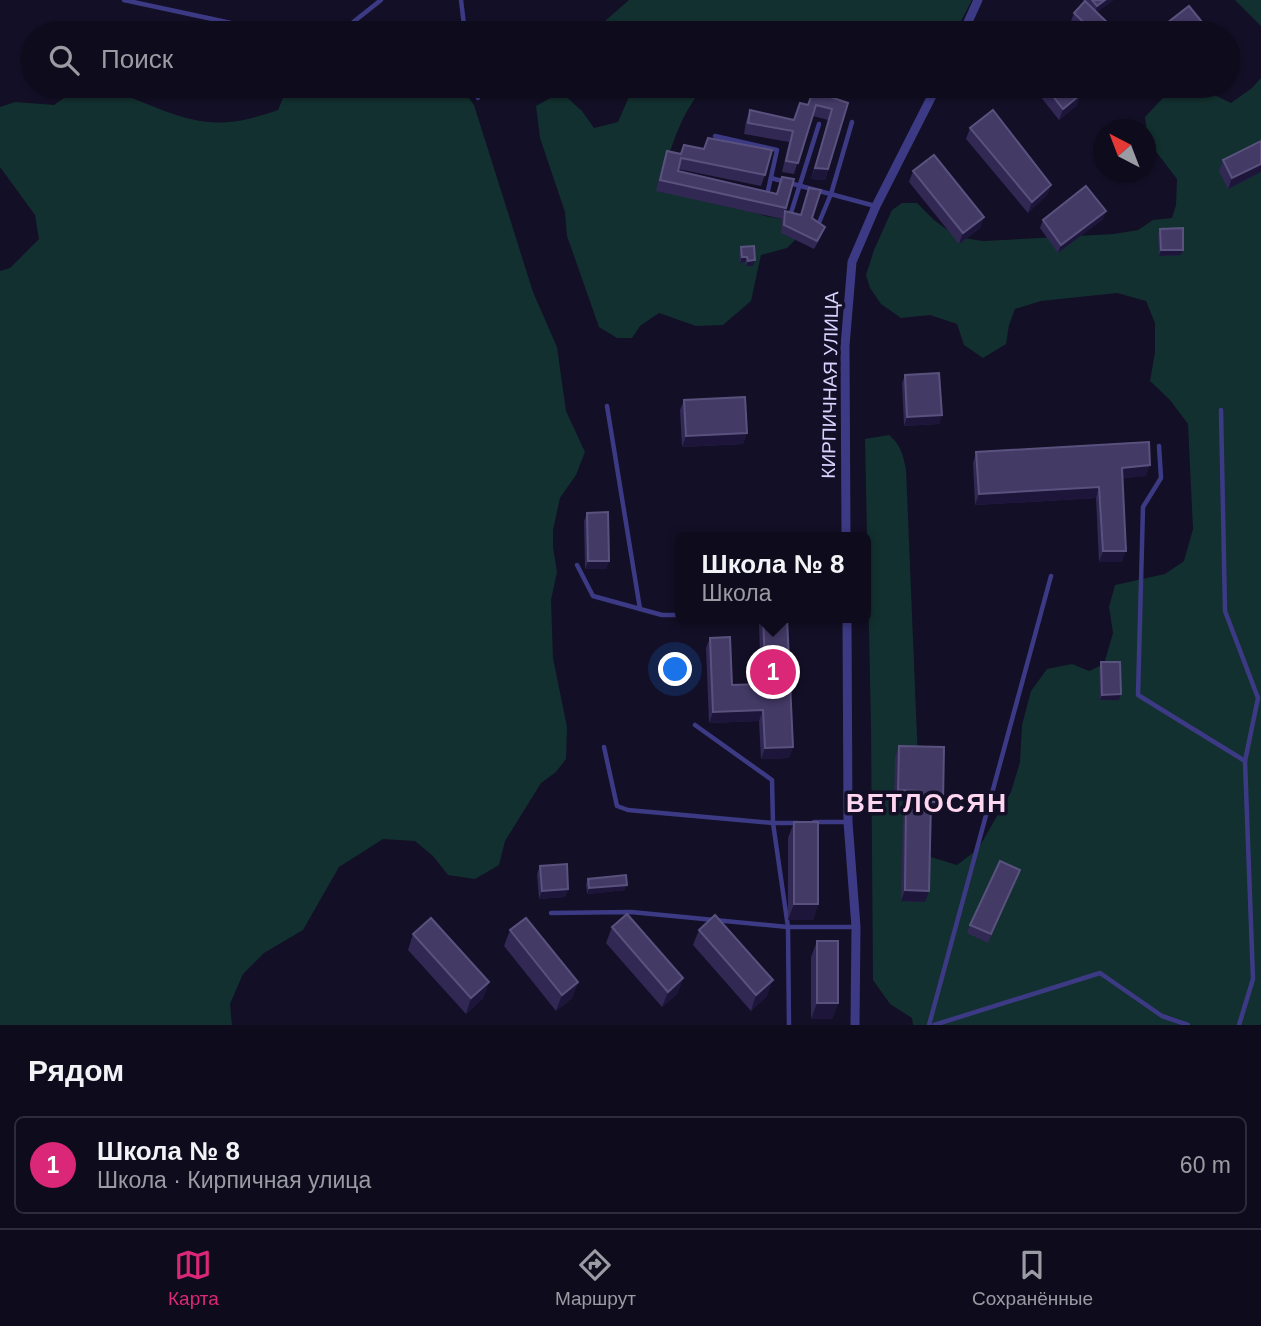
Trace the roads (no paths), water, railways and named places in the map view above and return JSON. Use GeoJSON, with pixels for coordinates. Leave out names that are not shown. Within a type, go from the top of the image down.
{"type":"FeatureCollection","features":[{"type":"Feature","properties":{"kind":"street"},"geometry":{"type":"LineString","coordinates":[[968,21],[978,0]]}},
{"type":"Feature","properties":{"kind":"street","name":"КИРПИЧНАЯ УЛИЦА"},"geometry":{"type":"LineString","coordinates":[[846,532],[845,346],[852,262],[876,206],[931,98]]}},
{"type":"Feature","properties":{"kind":"street"},"geometry":{"type":"LineString","coordinates":[[847,623],[848,821],[856,927],[855,1025]]}},
{"type":"Feature","properties":{"kind":"lane"},"geometry":{"type":"LineString","coordinates":[[124,0],[222,21]]}},
{"type":"Feature","properties":{"kind":"lane"},"geometry":{"type":"LineString","coordinates":[[355,21],[381,0]]}},
{"type":"Feature","properties":{"kind":"lane"},"geometry":{"type":"LineString","coordinates":[[461,0],[464,21]]}},
{"type":"Feature","properties":{"kind":"lane"},"geometry":{"type":"LineString","coordinates":[[818,225],[831,194],[852,122]]}},
{"type":"Feature","properties":{"kind":"lane"},"geometry":{"type":"LineString","coordinates":[[790,216],[819,124]]}},
{"type":"Feature","properties":{"kind":"lane"},"geometry":{"type":"LineString","coordinates":[[715,136],[777,150],[767,195],[755,192]]}},
{"type":"Feature","properties":{"kind":"lane"},"geometry":{"type":"LineString","coordinates":[[771,178],[876,206]]}},
{"type":"Feature","properties":{"kind":"lane"},"geometry":{"type":"LineString","coordinates":[[607,406],[640,609]]}},
{"type":"Feature","properties":{"kind":"lane"},"geometry":{"type":"LineString","coordinates":[[1221,410],[1226,611],[1258,698],[1245,761],[1253,979],[1239,1025]]}},
{"type":"Feature","properties":{"kind":"lane"},"geometry":{"type":"LineString","coordinates":[[1159,446],[1161,478],[1143,507],[1138,695],[1245,761]]}},
{"type":"Feature","properties":{"kind":"lane"},"geometry":{"type":"LineString","coordinates":[[577,565],[593,596],[662,615],[675,615]]}},
{"type":"Feature","properties":{"kind":"lane"},"geometry":{"type":"LineString","coordinates":[[931,1025],[1051,576]]}},
{"type":"Feature","properties":{"kind":"lane"},"geometry":{"type":"LineString","coordinates":[[695,725],[772,780],[774,823],[788,927],[789,1025]]}},
{"type":"Feature","properties":{"kind":"lane"},"geometry":{"type":"LineString","coordinates":[[604,747],[617,806],[628,810],[774,823],[848,821]]}},
{"type":"Feature","properties":{"kind":"lane"},"geometry":{"type":"LineString","coordinates":[[551,913],[631,912],[788,927],[856,927]]}},
{"type":"Feature","properties":{"kind":"lane"},"geometry":{"type":"LineString","coordinates":[[931,1025],[1100,973],[1161,1016],[1188,1025]]}},
{"type":"Feature","properties":{"kind":"place","name":"Школа № 8"},"geometry":{"type":"Point","coordinates":[773,672]}},
{"type":"Feature","properties":{"kind":"district","name":"ВЕТЛОСЯН"},"geometry":{"type":"Point","coordinates":[927,803]}}]}
